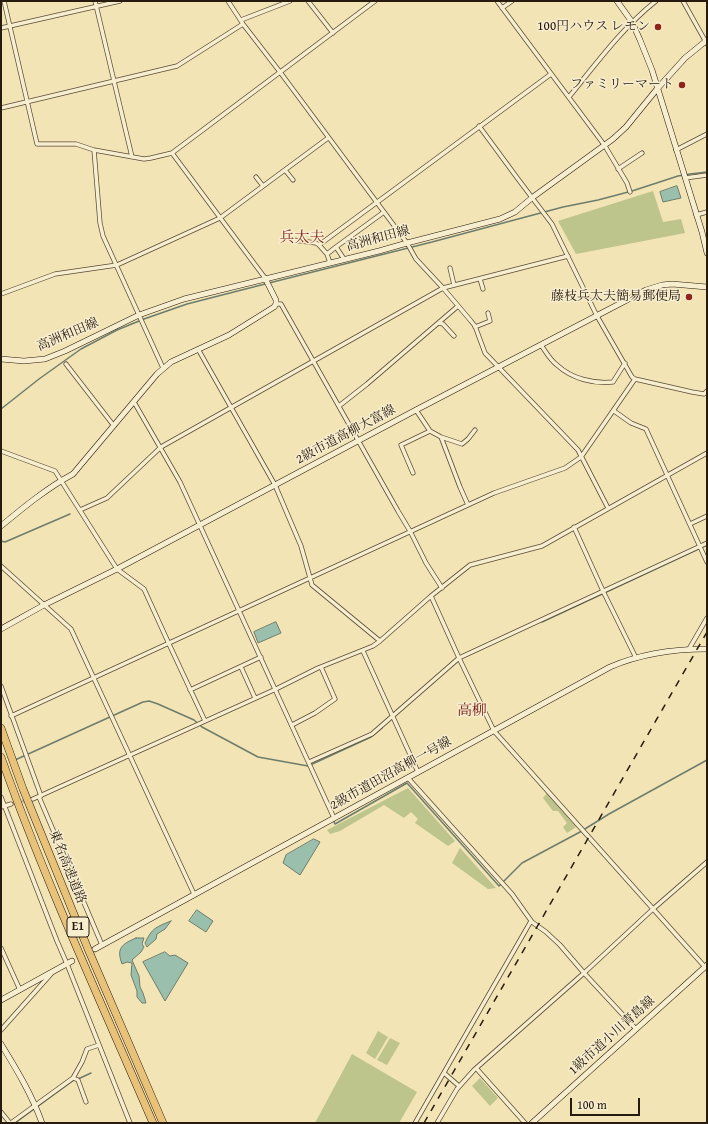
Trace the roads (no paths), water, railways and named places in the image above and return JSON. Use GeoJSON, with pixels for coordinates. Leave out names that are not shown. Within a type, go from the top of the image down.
{"type":"FeatureCollection","features":[{"type":"Feature","properties":{"kind":"highway","name":"東名高速道路"},"geometry":{"type":"LineString","coordinates":[[1,728],[23,789],[85,942],[162,1123]]}},
{"type":"Feature","properties":{"kind":"highway","name":"東名高速道路"},"geometry":{"type":"LineString","coordinates":[[1,757],[34,843],[79,952],[153,1123]]}},
{"type":"Feature","properties":{"kind":"street"},"geometry":{"type":"LineString","coordinates":[[4,1],[37,144],[76,144],[94,150],[144,159],[172,153],[375,1]]}},
{"type":"Feature","properties":{"kind":"street"},"geometry":{"type":"LineString","coordinates":[[95,1],[132,157]]}},
{"type":"Feature","properties":{"kind":"street"},"geometry":{"type":"LineString","coordinates":[[1,28],[120,1]]}},
{"type":"Feature","properties":{"kind":"street"},"geometry":{"type":"LineString","coordinates":[[228,1],[243,24],[407,243],[416,259],[443,288],[475,327],[485,353],[578,450],[608,508]]}},
{"type":"Feature","properties":{"kind":"street"},"geometry":{"type":"LineString","coordinates":[[241,20],[290,1]]}},
{"type":"Feature","properties":{"kind":"street"},"geometry":{"type":"LineString","coordinates":[[308,1],[332,33]]}},
{"type":"Feature","properties":{"kind":"street"},"geometry":{"type":"LineString","coordinates":[[496,1],[605,146],[630,192]]}},
{"type":"Feature","properties":{"kind":"street"},"geometry":{"type":"LineString","coordinates":[[502,8],[512,1]]}},
{"type":"Feature","properties":{"kind":"street"},"geometry":{"type":"LineString","coordinates":[[617,1],[632,22],[650,64],[707,253]]}},
{"type":"Feature","properties":{"kind":"street"},"geometry":{"type":"LineString","coordinates":[[569,97],[608,48],[632,22],[656,1]]}},
{"type":"Feature","properties":{"kind":"street"},"geometry":{"type":"LineString","coordinates":[[683,1],[707,42]]}},
{"type":"Feature","properties":{"kind":"street"},"geometry":{"type":"LineString","coordinates":[[1,108],[177,66],[243,24]]}},
{"type":"Feature","properties":{"kind":"street","name":"高洲和田線"},"geometry":{"type":"LineString","coordinates":[[1,359],[24,361],[45,359],[65,351],[139,315],[184,299],[500,220],[515,212],[532,197],[605,146],[626,127],[685,58],[707,42]]}},
{"type":"Feature","properties":{"kind":"street"},"geometry":{"type":"LineString","coordinates":[[319,245],[551,74]]}},
{"type":"Feature","properties":{"kind":"street"},"geometry":{"type":"LineString","coordinates":[[480,126],[552,224],[598,316],[632,377],[635,379],[692,392],[704,394],[707,392]]}},
{"type":"Feature","properties":{"kind":"street"},"geometry":{"type":"LineString","coordinates":[[676,150],[707,134]]}},
{"type":"Feature","properties":{"kind":"street"},"geometry":{"type":"LineString","coordinates":[[1,294],[55,274],[117,265],[220,218],[328,138]]}},
{"type":"Feature","properties":{"kind":"street"},"geometry":{"type":"LineString","coordinates":[[94,150],[100,223],[103,236],[163,368]]}},
{"type":"Feature","properties":{"kind":"street"},"geometry":{"type":"LineString","coordinates":[[172,153],[264,278],[276,300],[276,304]]}},
{"type":"Feature","properties":{"kind":"street"},"geometry":{"type":"LineString","coordinates":[[618,169],[642,153]]}},
{"type":"Feature","properties":{"kind":"street"},"geometry":{"type":"LineString","coordinates":[[285,170],[293,180]]}},
{"type":"Feature","properties":{"kind":"street"},"geometry":{"type":"LineString","coordinates":[[685,178],[707,175]]}},
{"type":"Feature","properties":{"kind":"street"},"geometry":{"type":"LineString","coordinates":[[256,177],[263,186]]}},
{"type":"Feature","properties":{"kind":"street"},"geometry":{"type":"LineString","coordinates":[[327,254],[384,212]]}},
{"type":"Feature","properties":{"kind":"street"},"geometry":{"type":"LineString","coordinates":[[696,215],[707,212]]}},
{"type":"Feature","properties":{"kind":"street"},"geometry":{"type":"LineString","coordinates":[[293,240],[316,243],[327,254],[330,263]]}},
{"type":"Feature","properties":{"kind":"street"},"geometry":{"type":"LineString","coordinates":[[336,247],[344,259]]}},
{"type":"Feature","properties":{"kind":"street"},"geometry":{"type":"LineString","coordinates":[[80,510],[108,498],[161,448],[443,288],[568,256]]}},
{"type":"Feature","properties":{"kind":"street"},"geometry":{"type":"LineString","coordinates":[[450,268],[454,285]]}},
{"type":"Feature","properties":{"kind":"street"},"geometry":{"type":"LineString","coordinates":[[480,278],[483,289]]}},
{"type":"Feature","properties":{"kind":"street","name":"2級市道高柳大富線"},"geometry":{"type":"LineString","coordinates":[[1,629],[44,605],[117,569],[646,290],[662,285],[672,284],[707,287]]}},
{"type":"Feature","properties":{"kind":"street"},"geometry":{"type":"LineString","coordinates":[[1,526],[30,502],[61,480],[73,474],[163,368],[171,362],[229,335],[274,307],[276,304],[282,304],[410,531],[426,563],[442,588]]}},
{"type":"Feature","properties":{"kind":"street"},"geometry":{"type":"LineString","coordinates":[[339,406],[458,306]]}},
{"type":"Feature","properties":{"kind":"street"},"geometry":{"type":"LineString","coordinates":[[475,327],[490,321],[488,313]]}},
{"type":"Feature","properties":{"kind":"street"},"geometry":{"type":"LineString","coordinates":[[439,323],[443,324],[454,336]]}},
{"type":"Feature","properties":{"kind":"street"},"geometry":{"type":"LineString","coordinates":[[541,345],[556,365],[575,376],[591,381],[603,383],[613,382],[624,363]]}},
{"type":"Feature","properties":{"kind":"street"},"geometry":{"type":"LineString","coordinates":[[198,349],[275,485],[301,546],[312,585],[380,641]]}},
{"type":"Feature","properties":{"kind":"street"},"geometry":{"type":"LineString","coordinates":[[66,364],[114,426]]}},
{"type":"Feature","properties":{"kind":"street"},"geometry":{"type":"LineString","coordinates":[[11,716],[494,493],[565,468],[581,457],[635,379]]}},
{"type":"Feature","properties":{"kind":"street"},"geometry":{"type":"LineString","coordinates":[[134,402],[180,482],[240,610],[334,818]]}},
{"type":"Feature","properties":{"kind":"street"},"geometry":{"type":"LineString","coordinates":[[416,410],[430,431],[441,437],[462,444],[468,439],[474,430]]}},
{"type":"Feature","properties":{"kind":"street"},"geometry":{"type":"LineString","coordinates":[[614,411],[631,423],[646,429],[707,562]]}},
{"type":"Feature","properties":{"kind":"street"},"geometry":{"type":"LineString","coordinates":[[413,473],[401,445],[430,431]]}},
{"type":"Feature","properties":{"kind":"street"},"geometry":{"type":"LineString","coordinates":[[441,437],[468,505]]}},
{"type":"Feature","properties":{"kind":"street"},"geometry":{"type":"LineString","coordinates":[[1,451],[55,471],[117,569],[144,589],[205,720]]}},
{"type":"Feature","properties":{"kind":"street"},"geometry":{"type":"LineString","coordinates":[[33,799],[322,667],[363,651],[380,641],[470,564],[542,546],[707,452]]}},
{"type":"Feature","properties":{"kind":"street"},"geometry":{"type":"LineString","coordinates":[[690,524],[707,516]]}},
{"type":"Feature","properties":{"kind":"street"},"geometry":{"type":"LineString","coordinates":[[574,527],[636,658]]}},
{"type":"Feature","properties":{"kind":"street"},"geometry":{"type":"LineString","coordinates":[[309,762],[372,734],[459,658],[707,543]]}},
{"type":"Feature","properties":{"kind":"street"},"geometry":{"type":"LineString","coordinates":[[1,566],[71,630],[194,894]]}},
{"type":"Feature","properties":{"kind":"street"},"geometry":{"type":"LineString","coordinates":[[431,596],[494,731],[706,966]]}},
{"type":"Feature","properties":{"kind":"street"},"geometry":{"type":"LineString","coordinates":[[689,649],[707,618]]}},
{"type":"Feature","properties":{"kind":"street","name":"2級市道田沼高柳一号線"},"geometry":{"type":"LineString","coordinates":[[95,949],[610,667],[636,658],[689,649],[707,649]]}},
{"type":"Feature","properties":{"kind":"street"},"geometry":{"type":"LineString","coordinates":[[363,651],[418,772]]}},
{"type":"Feature","properties":{"kind":"street"},"geometry":{"type":"LineString","coordinates":[[190,690],[261,657]]}},
{"type":"Feature","properties":{"kind":"street"},"geometry":{"type":"LineString","coordinates":[[241,667],[255,698]]}},
{"type":"Feature","properties":{"kind":"street"},"geometry":{"type":"LineString","coordinates":[[292,725],[315,713],[335,699],[322,667]]}},
{"type":"Feature","properties":{"kind":"street"},"geometry":{"type":"LineString","coordinates":[[1,686],[40,796],[102,945]]}},
{"type":"Feature","properties":{"kind":"street"},"geometry":{"type":"LineString","coordinates":[[408,778],[512,894],[531,920],[560,945],[636,1029]]}},
{"type":"Feature","properties":{"kind":"street"},"geometry":{"type":"LineString","coordinates":[[1,797],[3,806],[130,1123]]}},
{"type":"Feature","properties":{"kind":"street"},"geometry":{"type":"LineString","coordinates":[[3,806],[11,804]]}},
{"type":"Feature","properties":{"kind":"street"},"geometry":{"type":"LineString","coordinates":[[438,1123],[459,1086],[476,1068],[707,862]]}},
{"type":"Feature","properties":{"kind":"street"},"geometry":{"type":"LineString","coordinates":[[415,1123],[531,920]]}},
{"type":"Feature","properties":{"kind":"street"},"geometry":{"type":"LineString","coordinates":[[1,948],[20,990]]}},
{"type":"Feature","properties":{"kind":"street"},"geometry":{"type":"LineString","coordinates":[[1,1000],[72,961]]}},
{"type":"Feature","properties":{"kind":"street","name":"1級市道小川青島線"},"geometry":{"type":"LineString","coordinates":[[532,1123],[706,966]]}},
{"type":"Feature","properties":{"kind":"street"},"geometry":{"type":"LineString","coordinates":[[1,1030],[50,974]]}},
{"type":"Feature","properties":{"kind":"street"},"geometry":{"type":"LineString","coordinates":[[1,1044],[23,1079],[42,1123]]}},
{"type":"Feature","properties":{"kind":"street"},"geometry":{"type":"LineString","coordinates":[[1,1112],[10,1123],[73,1078],[87,1049],[99,1045]]}},
{"type":"Feature","properties":{"kind":"street"},"geometry":{"type":"LineString","coordinates":[[476,1068],[524,1123]]}},
{"type":"Feature","properties":{"kind":"street"},"geometry":{"type":"LineString","coordinates":[[444,1073],[459,1086]]}},
{"type":"Feature","properties":{"kind":"street"},"geometry":{"type":"LineString","coordinates":[[73,1078],[78,1080],[86,1102]]}},
{"type":"Feature","properties":{"kind":"waterway"},"geometry":{"type":"LineString","coordinates":[[269,283],[563,207],[598,200],[678,176],[707,172]]}},
{"type":"Feature","properties":{"kind":"waterway"},"geometry":{"type":"LineString","coordinates":[[1,409],[81,349],[117,330],[187,304],[265,284]]}},
{"type":"Feature","properties":{"kind":"waterway"},"geometry":{"type":"LineString","coordinates":[[1,541],[5,542],[70,514]]}},
{"type":"Feature","properties":{"kind":"waterway"},"geometry":{"type":"LineString","coordinates":[[542,622],[707,545]]}},
{"type":"Feature","properties":{"kind":"waterway"},"geometry":{"type":"LineString","coordinates":[[15,760],[143,702],[149,701],[194,720],[202,727],[258,757],[308,766],[371,737],[382,728]]}},
{"type":"Feature","properties":{"kind":"waterway"},"geometry":{"type":"LineString","coordinates":[[333,820],[335,824],[407,783],[499,886],[522,863],[707,760]]}},
{"type":"Feature","properties":{"kind":"waterway"},"geometry":{"type":"LineString","coordinates":[[78,1079],[91,1073]]}},
{"type":"Feature","properties":{"kind":"waterway"},"geometry":{"type":"LineString","coordinates":[[15,1123],[74,1080]]}},
{"type":"Feature","properties":{"kind":"tunnel"},"geometry":{"type":"LineString","coordinates":[[11,804],[33,799]]}},
{"type":"Feature","properties":{"kind":"railway"},"geometry":{"type":"LineString","coordinates":[[424,1123],[707,632]]}},
{"type":"Feature","properties":{"kind":"place","name":"100円ハウス レモン"},"geometry":{"type":"Point","coordinates":[658,27]}},
{"type":"Feature","properties":{"kind":"place","name":"ファミリーマート"},"geometry":{"type":"Point","coordinates":[682,85]}},
{"type":"Feature","properties":{"kind":"place","name":"藤枝兵太夫簡易郵便局"},"geometry":{"type":"Point","coordinates":[689,297]}},
{"type":"Feature","properties":{"kind":"district","name":"兵太夫"},"geometry":{"type":"Point","coordinates":[302,238]}},
{"type":"Feature","properties":{"kind":"district","name":"高柳"},"geometry":{"type":"Point","coordinates":[472,711]}}]}
